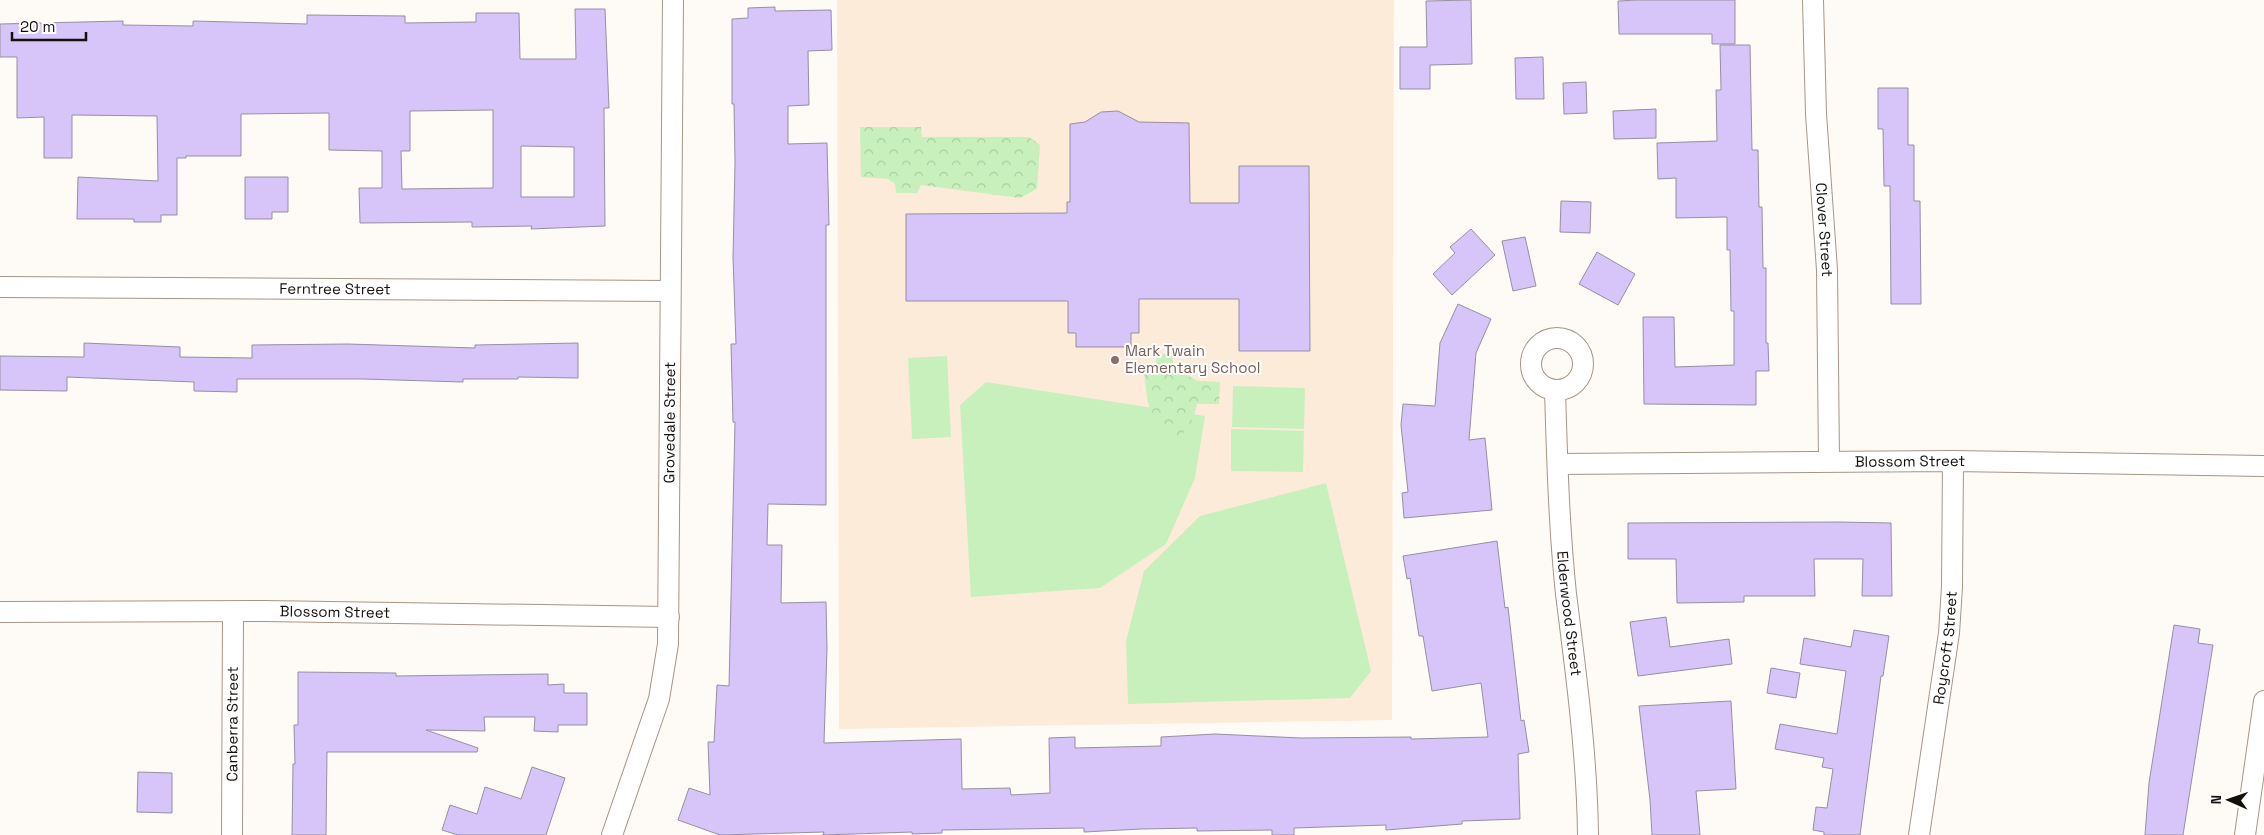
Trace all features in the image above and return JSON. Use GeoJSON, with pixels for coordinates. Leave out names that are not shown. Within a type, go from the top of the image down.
{"type":"FeatureCollection","features":[{"type":"Feature","properties":{"kind":"street","name":"Grovedale Street"},"geometry":{"type":"LineString","coordinates":[[612,835],[659,699],[664,672],[669,617],[670,291],[674,0]]}},
{"type":"Feature","properties":{"kind":"street","name":"Clover Street"},"geometry":{"type":"LineString","coordinates":[[1813,0],[1816,114],[1827,270],[1829,460]]}},
{"type":"Feature","properties":{"kind":"street","name":"Ferntree Street"},"geometry":{"type":"LineString","coordinates":[[0,287],[670,291]]}},
{"type":"Feature","properties":{"kind":"street","name":"Elderwood Street"},"geometry":{"type":"LineString","coordinates":[[1555,390],[1566,593],[1576,665],[1587,791],[1588,835]]}},
{"type":"Feature","properties":{"kind":"street","name":"Blossom Street"},"geometry":{"type":"LineString","coordinates":[[1558,464],[1829,460],[2264,466]]}},
{"type":"Feature","properties":{"kind":"street","name":"Roycroft Street"},"geometry":{"type":"LineString","coordinates":[[1919,835],[1949,633],[1952,587],[1953,461]]}},
{"type":"Feature","properties":{"kind":"street","name":"Blossom Street"},"geometry":{"type":"LineString","coordinates":[[0,612],[232,612],[669,617]]}},
{"type":"Feature","properties":{"kind":"street","name":"Canberra Street"},"geometry":{"type":"LineString","coordinates":[[232,612],[232,835]]}},
{"type":"Feature","properties":{"kind":"street"},"geometry":{"type":"LineString","coordinates":[[2245,835],[2264,701]]}},
{"type":"Feature","properties":{"kind":"shaded area","name":"Mark Twain Elementary School"},"geometry":{"type":"Polygon","coordinates":[[[837,0],[1394,0],[1392,720],[839,729],[837,0]]]}},
{"type":"Feature","properties":{"kind":"green space"},"geometry":{"type":"Polygon","coordinates":[[[860,127],[921,127],[922,137],[1029,137],[1040,145],[1037,189],[1020,198],[921,185],[917,193],[896,193],[895,184],[888,179],[861,177],[860,127]]]}},
{"type":"Feature","properties":{"kind":"green space"},"geometry":{"type":"Polygon","coordinates":[[[1157,354],[1173,355],[1173,367],[1198,381],[1220,382],[1219,404],[1197,404],[1192,421],[1186,431],[1171,439],[1157,426],[1148,400],[1144,372],[1156,363],[1157,354]]]}},
{"type":"Feature","properties":{"kind":"green space"},"geometry":{"type":"Polygon","coordinates":[[[947,356],[951,437],[912,439],[908,358],[947,356]]]}},
{"type":"Feature","properties":{"kind":"green space"},"geometry":{"type":"Polygon","coordinates":[[[986,382],[1205,416],[1195,478],[1166,544],[1100,588],[971,597],[960,405],[986,382]]]}},
{"type":"Feature","properties":{"kind":"green space"},"geometry":{"type":"Polygon","coordinates":[[[1233,386],[1305,388],[1304,429],[1232,427],[1233,386]]]}},
{"type":"Feature","properties":{"kind":"green space"},"geometry":{"type":"Polygon","coordinates":[[[1231,429],[1304,431],[1303,472],[1231,471],[1231,429]]]}},
{"type":"Feature","properties":{"kind":"green space"},"geometry":{"type":"Polygon","coordinates":[[[1326,483],[1371,671],[1350,698],[1128,704],[1126,641],[1144,571],[1200,516],[1326,483]]]}},
{"type":"Feature","properties":{"kind":"building"},"geometry":{"type":"Polygon","coordinates":[[[1471,0],[1472,64],[1430,65],[1430,89],[1400,89],[1400,47],[1427,47],[1426,1],[1471,0]]]}},
{"type":"Feature","properties":{"kind":"building"},"geometry":{"type":"Polygon","coordinates":[[[1735,0],[1735,44],[1712,44],[1712,34],[1619,34],[1618,1],[1735,0]]]}},
{"type":"Feature","properties":{"kind":"building"},"geometry":{"type":"Polygon","coordinates":[[[775,7],[775,11],[831,10],[832,50],[808,51],[809,105],[788,106],[788,144],[827,143],[829,225],[826,225],[826,505],[768,504],[767,545],[782,545],[781,603],[826,602],[827,649],[824,743],[961,739],[962,789],[1010,788],[1011,795],[1050,793],[1049,738],[1075,737],[1075,748],[1161,746],[1161,737],[1215,734],[1301,738],[1411,737],[1411,739],[1488,737],[1481,683],[1432,691],[1423,636],[1419,636],[1410,578],[1407,579],[1403,556],[1497,541],[1505,608],[1508,607],[1521,721],[1524,720],[1529,752],[1518,754],[1520,819],[1462,821],[1462,824],[1386,830],[1386,825],[1294,828],[1294,835],[1272,835],[1272,830],[1197,831],[1197,828],[1084,832],[1084,828],[942,830],[942,833],[912,834],[912,832],[823,835],[824,832],[720,835],[678,820],[689,788],[710,795],[708,742],[714,742],[717,685],[729,686],[735,422],[733,422],[731,344],[736,344],[733,258],[735,162],[734,104],[732,104],[732,19],[748,18],[748,8],[775,7]]]}},
{"type":"Feature","properties":{"kind":"building"},"geometry":{"type":"Polygon","coordinates":[[[575,9],[605,9],[609,108],[604,108],[605,226],[531,229],[532,226],[472,227],[472,222],[360,223],[359,188],[382,188],[382,151],[329,150],[329,113],[241,114],[241,156],[186,156],[186,158],[177,158],[177,215],[161,215],[161,222],[134,222],[134,219],[77,219],[78,177],[158,181],[157,116],[72,115],[72,158],[44,158],[44,117],[17,118],[17,57],[0,57],[0,24],[123,21],[123,25],[193,26],[193,21],[307,24],[307,15],[405,16],[405,23],[476,22],[476,13],[519,13],[520,59],[576,59],[575,9]],[[493,110],[410,111],[410,151],[401,151],[402,189],[493,188],[493,110]],[[521,146],[521,197],[574,197],[574,147],[521,146]]]}},
{"type":"Feature","properties":{"kind":"building"},"geometry":{"type":"Polygon","coordinates":[[[1720,45],[1750,45],[1752,150],[1758,150],[1759,207],[1762,207],[1763,268],[1766,268],[1766,343],[1768,343],[1769,371],[1756,371],[1756,405],[1644,404],[1643,317],[1674,317],[1675,367],[1734,365],[1734,311],[1731,311],[1730,250],[1727,250],[1727,217],[1676,218],[1676,178],[1658,179],[1657,143],[1717,141],[1716,90],[1721,90],[1720,45]]]}},
{"type":"Feature","properties":{"kind":"building"},"geometry":{"type":"Polygon","coordinates":[[[1543,57],[1544,99],[1516,99],[1515,58],[1543,57]]]}},
{"type":"Feature","properties":{"kind":"building"},"geometry":{"type":"Polygon","coordinates":[[[1586,82],[1587,113],[1564,114],[1563,83],[1586,82]]]}},
{"type":"Feature","properties":{"kind":"building"},"geometry":{"type":"Polygon","coordinates":[[[1878,88],[1908,88],[1908,145],[1914,145],[1914,201],[1920,201],[1921,304],[1891,304],[1890,186],[1884,186],[1883,129],[1878,129],[1878,88]]]}},
{"type":"Feature","properties":{"kind":"building"},"geometry":{"type":"Polygon","coordinates":[[[1656,109],[1656,138],[1614,139],[1613,111],[1656,109]]]}},
{"type":"Feature","properties":{"kind":"building","name":"Mark Twain Elementary School"},"geometry":{"type":"Polygon","coordinates":[[[1118,111],[1139,122],[1189,123],[1190,203],[1239,203],[1239,166],[1309,166],[1310,351],[1239,351],[1239,299],[1139,299],[1139,333],[1131,333],[1131,347],[1076,347],[1076,333],[1068,333],[1068,301],[906,301],[906,214],[1067,213],[1067,202],[1070,202],[1070,124],[1085,122],[1101,112],[1118,111]]]}},
{"type":"Feature","properties":{"kind":"building"},"geometry":{"type":"Polygon","coordinates":[[[245,177],[288,177],[288,212],[272,212],[272,219],[245,219],[245,177]]]}},
{"type":"Feature","properties":{"kind":"building"},"geometry":{"type":"Polygon","coordinates":[[[1561,201],[1591,202],[1590,233],[1560,232],[1561,201]]]}},
{"type":"Feature","properties":{"kind":"building"},"geometry":{"type":"Polygon","coordinates":[[[1471,229],[1495,255],[1452,295],[1433,274],[1455,253],[1450,247],[1471,229]]]}},
{"type":"Feature","properties":{"kind":"building"},"geometry":{"type":"Polygon","coordinates":[[[1525,237],[1536,286],[1513,291],[1502,241],[1525,237]]]}},
{"type":"Feature","properties":{"kind":"building"},"geometry":{"type":"Polygon","coordinates":[[[1597,252],[1635,274],[1618,305],[1579,284],[1597,252]]]}},
{"type":"Feature","properties":{"kind":"building"},"geometry":{"type":"Polygon","coordinates":[[[1458,304],[1491,319],[1476,353],[1469,440],[1485,438],[1492,510],[1404,518],[1402,493],[1408,492],[1401,425],[1403,404],[1435,406],[1440,343],[1458,304]]]}},
{"type":"Feature","properties":{"kind":"building"},"geometry":{"type":"Polygon","coordinates":[[[84,343],[180,347],[180,357],[252,358],[252,345],[348,344],[475,348],[475,345],[578,343],[578,378],[518,377],[518,379],[463,379],[463,382],[363,379],[237,379],[237,392],[194,391],[194,382],[67,377],[67,391],[0,390],[0,356],[84,357],[84,343]]]}},
{"type":"Feature","properties":{"kind":"building"},"geometry":{"type":"Polygon","coordinates":[[[1628,523],[1891,523],[1892,596],[1862,596],[1863,559],[1814,559],[1815,596],[1744,596],[1744,602],[1677,603],[1676,559],[1628,559],[1628,523]]]}},
{"type":"Feature","properties":{"kind":"building"},"geometry":{"type":"Polygon","coordinates":[[[1666,617],[1670,647],[1729,639],[1732,664],[1638,676],[1630,622],[1666,617]]]}},
{"type":"Feature","properties":{"kind":"building"},"geometry":{"type":"Polygon","coordinates":[[[2174,625],[2200,629],[2198,643],[2213,645],[2183,835],[2145,835],[2149,783],[2174,625]]]}},
{"type":"Feature","properties":{"kind":"building"},"geometry":{"type":"Polygon","coordinates":[[[1854,630],[1889,636],[1883,676],[1881,676],[1860,835],[1824,835],[1824,832],[1813,830],[1816,807],[1827,808],[1833,769],[1822,767],[1824,758],[1775,749],[1780,724],[1837,734],[1846,671],[1800,664],[1804,638],[1851,647],[1854,630]]]}},
{"type":"Feature","properties":{"kind":"building"},"geometry":{"type":"Polygon","coordinates":[[[1771,668],[1800,673],[1796,698],[1767,693],[1771,668]]]}},
{"type":"Feature","properties":{"kind":"building"},"geometry":{"type":"Polygon","coordinates":[[[298,672],[396,673],[396,676],[548,674],[548,685],[564,684],[564,693],[587,693],[587,725],[558,725],[558,732],[534,731],[535,717],[484,717],[485,731],[426,730],[478,748],[477,752],[327,752],[326,835],[292,835],[293,764],[295,764],[294,725],[298,725],[298,672]]]}},
{"type":"Feature","properties":{"kind":"building"},"geometry":{"type":"Polygon","coordinates":[[[1731,701],[1736,789],[1696,791],[1700,835],[1652,835],[1650,800],[1639,706],[1731,701]]]}},
{"type":"Feature","properties":{"kind":"building"},"geometry":{"type":"Polygon","coordinates":[[[532,767],[565,778],[546,835],[458,835],[442,830],[450,805],[477,814],[485,787],[521,799],[532,767]]]}},
{"type":"Feature","properties":{"kind":"building"},"geometry":{"type":"Polygon","coordinates":[[[138,772],[172,773],[172,813],[137,812],[138,772]]]}},
{"type":"Feature","properties":{"kind":"place","name":"Mark Twain Elementary School"},"geometry":{"type":"Point","coordinates":[1115,360]}}]}
